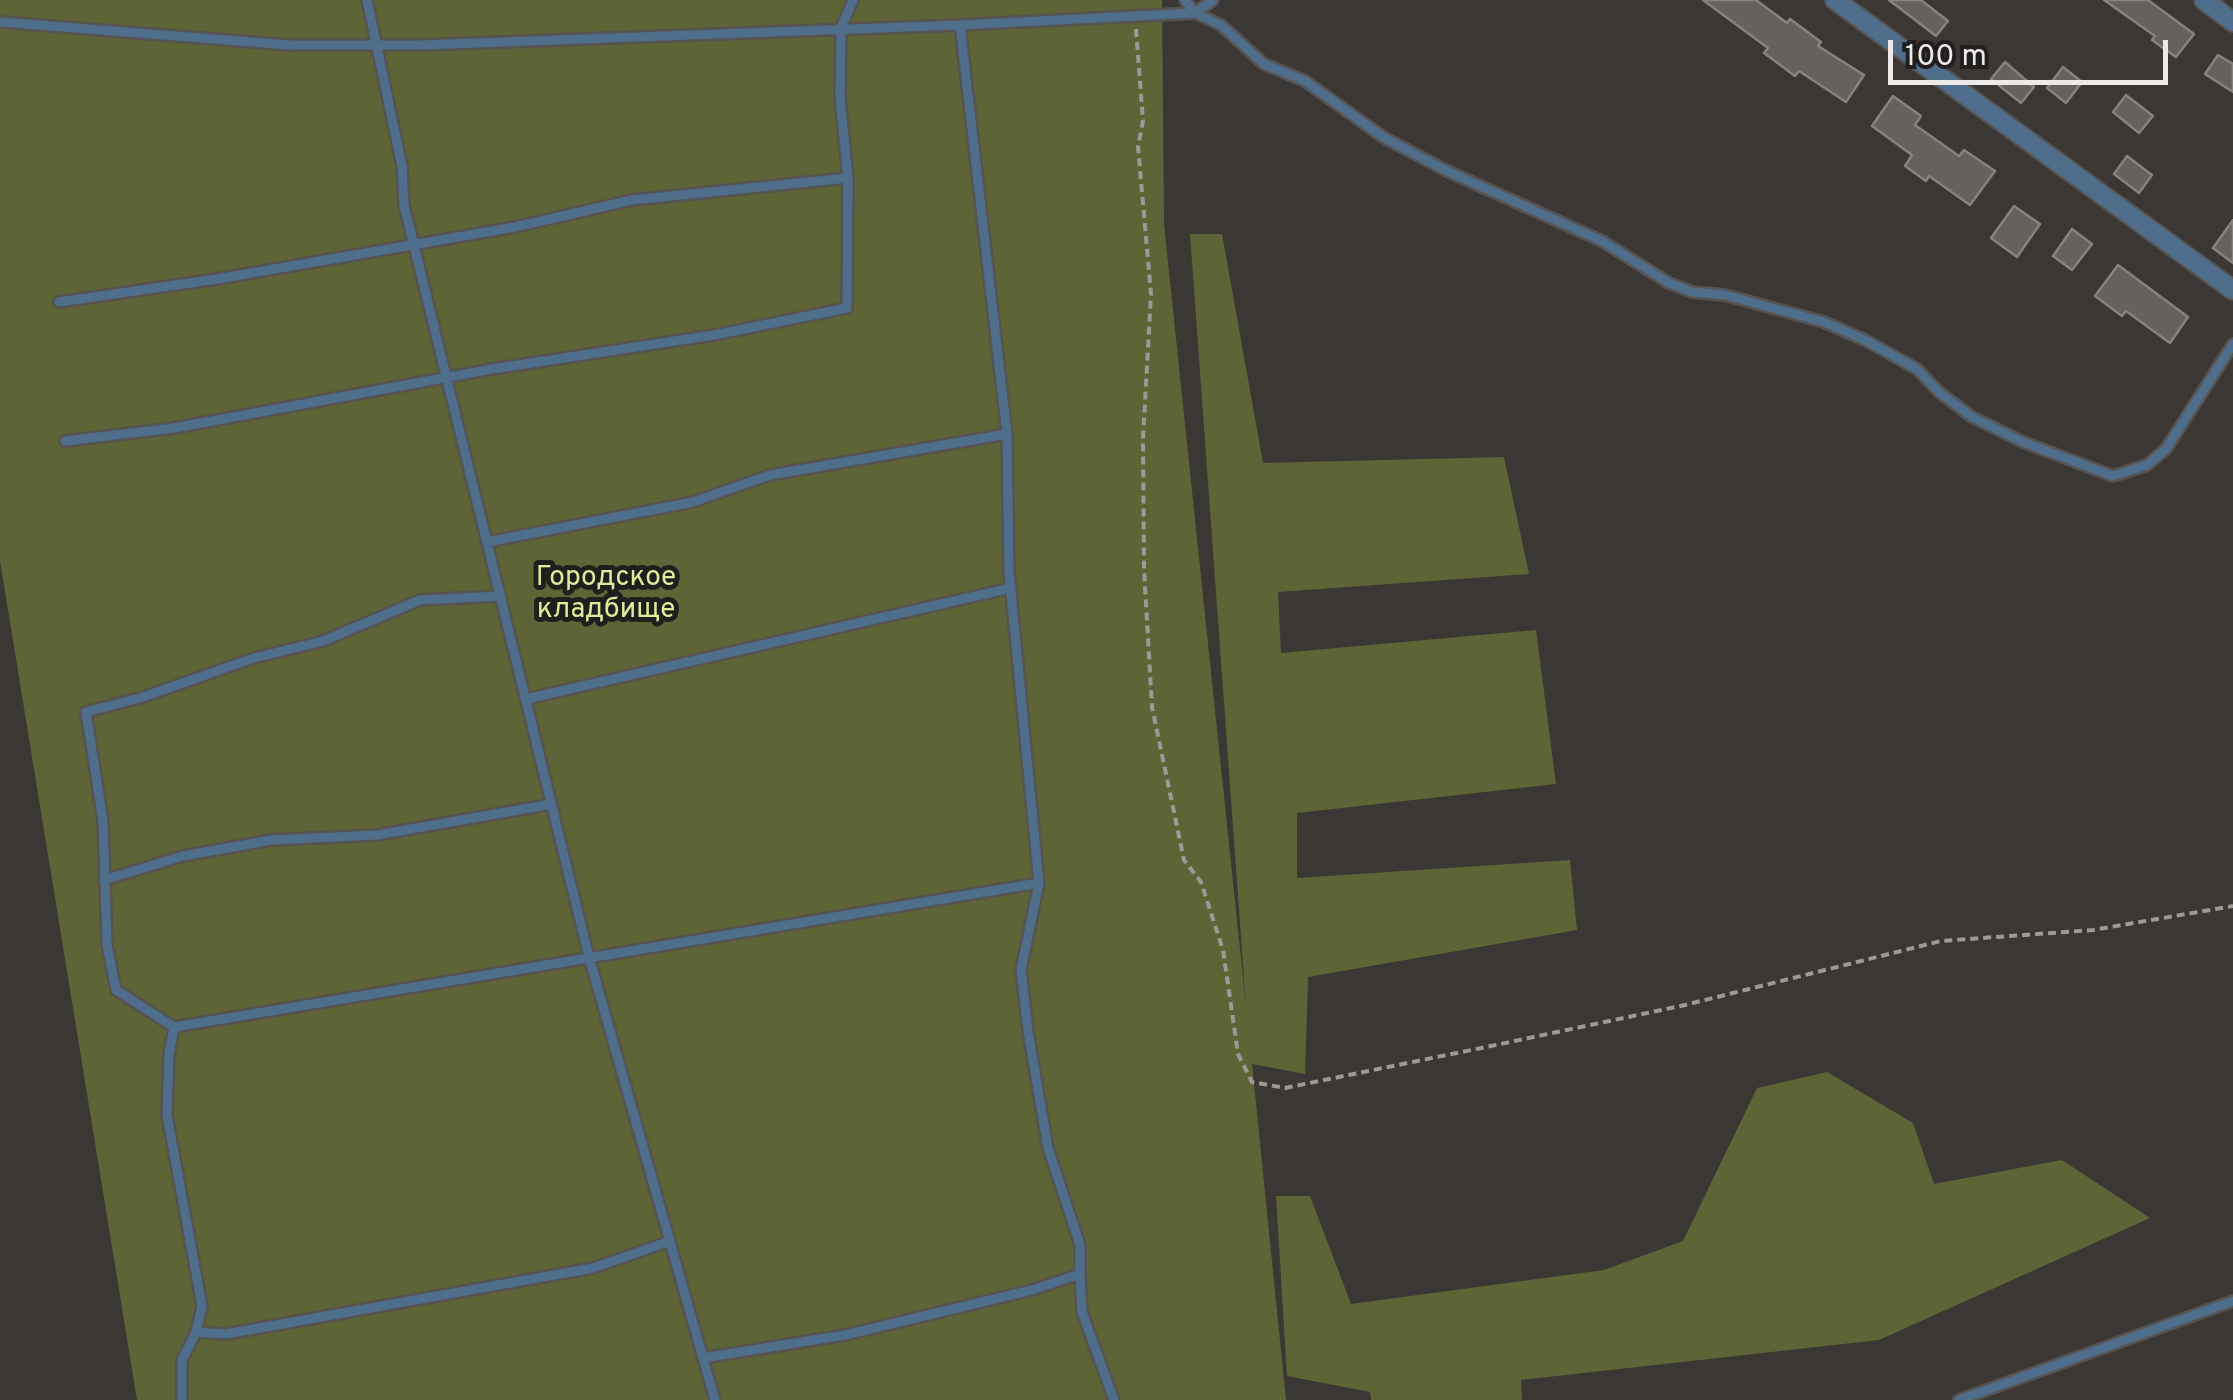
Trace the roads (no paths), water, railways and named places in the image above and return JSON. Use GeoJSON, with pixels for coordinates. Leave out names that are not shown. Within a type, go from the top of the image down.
{"type":"FeatureCollection","features":[{"type":"Feature","properties":{"kind":"street"},"geometry":{"type":"LineString","coordinates":[[1835,0],[2233,290]]}},
{"type":"Feature","properties":{"kind":"street"},"geometry":{"type":"LineString","coordinates":[[2204,0],[2233,22]]}},
{"type":"Feature","properties":{"kind":"lane"},"geometry":{"type":"LineString","coordinates":[[367,0],[414,245],[590,957],[715,1400]]}},
{"type":"Feature","properties":{"kind":"lane"},"geometry":{"type":"LineString","coordinates":[[66,441],[174,428],[447,378],[714,336],[847,308],[848,178],[840,98],[841,28],[853,0]]}},
{"type":"Feature","properties":{"kind":"lane"},"geometry":{"type":"LineString","coordinates":[[1134,0],[1134,14]]}},
{"type":"Feature","properties":{"kind":"lane"},"geometry":{"type":"LineString","coordinates":[[1185,0],[1195,13]]}},
{"type":"Feature","properties":{"kind":"lane"},"geometry":{"type":"LineString","coordinates":[[1195,13],[1213,0]]}},
{"type":"Feature","properties":{"kind":"lane"},"geometry":{"type":"LineString","coordinates":[[0,22],[289,45],[378,45],[1195,13],[1221,25],[1264,64],[1305,81],[1383,138],[1602,241],[1669,283],[1692,292],[1725,295],[1824,322],[1918,369],[1939,392],[1972,416],[2023,442],[2113,476],[2147,465],[2166,449],[2233,344]]}},
{"type":"Feature","properties":{"kind":"lane"},"geometry":{"type":"LineString","coordinates":[[960,24],[1007,434],[1011,588],[1039,883],[1021,970],[1048,1148],[1080,1245],[1082,1312],[1114,1400]]}},
{"type":"Feature","properties":{"kind":"lane"},"geometry":{"type":"LineString","coordinates":[[59,302],[414,245],[632,200],[848,178]]}},
{"type":"Feature","properties":{"kind":"lane"},"geometry":{"type":"LineString","coordinates":[[487,542],[693,502],[770,475],[1007,434]]}},
{"type":"Feature","properties":{"kind":"lane"},"geometry":{"type":"LineString","coordinates":[[526,699],[1011,588]]}},
{"type":"Feature","properties":{"kind":"lane"},"geometry":{"type":"LineString","coordinates":[[501,596],[420,600],[323,641],[254,658],[143,697],[86,712],[103,821],[107,944],[116,990],[174,1027],[1039,883]]}},
{"type":"Feature","properties":{"kind":"lane"},"geometry":{"type":"LineString","coordinates":[[104,880],[183,856],[271,840],[377,835],[552,804]]}},
{"type":"Feature","properties":{"kind":"lane"},"geometry":{"type":"LineString","coordinates":[[174,1027],[167,1115],[202,1306],[196,1332],[182,1360],[182,1400]]}},
{"type":"Feature","properties":{"kind":"lane"},"geometry":{"type":"LineString","coordinates":[[196,1332],[226,1334],[593,1268],[670,1241]]}},
{"type":"Feature","properties":{"kind":"lane"},"geometry":{"type":"LineString","coordinates":[[703,1358],[845,1335],[1032,1290],[1080,1274]]}},
{"type":"Feature","properties":{"kind":"lane"},"geometry":{"type":"LineString","coordinates":[[1959,1400],[2233,1301]]}},
{"type":"Feature","properties":{"kind":"park label","name":"Городское кладбище"},"geometry":{"type":"Point","coordinates":[606,595]}}]}
